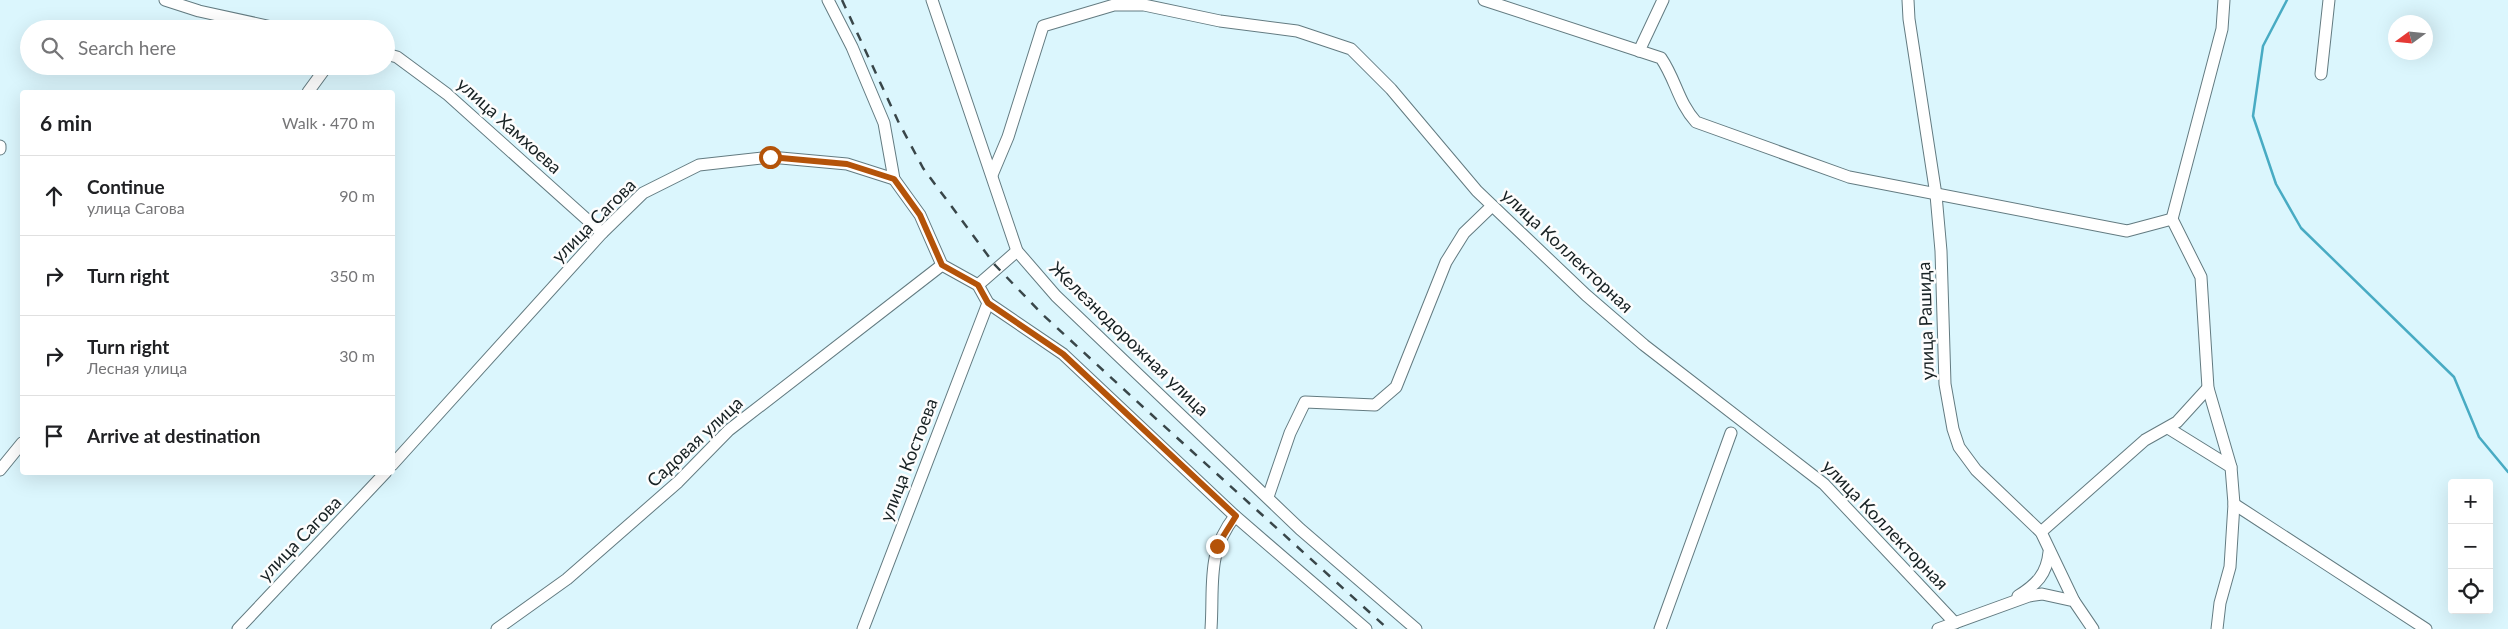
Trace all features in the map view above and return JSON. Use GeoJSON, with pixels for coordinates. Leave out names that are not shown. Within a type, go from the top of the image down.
{"type":"FeatureCollection","features":[{"type":"Feature","properties":{"kind":"street"},"geometry":{"type":"LineString","coordinates":[[165,0],[242,20]]}},
{"type":"Feature","properties":{"kind":"street"},"geometry":{"type":"LineString","coordinates":[[828,0],[852,47],[884,123],[894,179],[920,215],[942,265],[978,285],[988,303],[1063,354],[1236,516],[1366,629]]}},
{"type":"Feature","properties":{"kind":"street","name":"Железнодорожная улица"},"geometry":{"type":"LineString","coordinates":[[932,0],[1017,251],[1056,296],[1300,528],[1416,629]]}},
{"type":"Feature","properties":{"kind":"street"},"geometry":{"type":"LineString","coordinates":[[1484,0],[1661,58],[1670,71],[1683,108],[1696,122],[1849,178],[2127,231],[2172,220]]}},
{"type":"Feature","properties":{"kind":"street"},"geometry":{"type":"LineString","coordinates":[[1639,51],[1664,0]]}},
{"type":"Feature","properties":{"kind":"street","name":"улица Рашида"},"geometry":{"type":"LineString","coordinates":[[1908,0],[1910,26],[1936,195],[1941,251],[1945,384],[1952,430],[1959,447],[1976,470],[2041,532],[2074,601],[2093,629]]}},
{"type":"Feature","properties":{"kind":"street"},"geometry":{"type":"LineString","coordinates":[[2217,629],[2220,603],[2230,568],[2234,504],[2231,466],[2208,388],[2201,277],[2172,220],[2222,29],[2224,0]]}},
{"type":"Feature","properties":{"kind":"street"},"geometry":{"type":"LineString","coordinates":[[2321,74],[2329,0]]}},
{"type":"Feature","properties":{"kind":"street","name":"улица Коллекторная"},"geometry":{"type":"LineString","coordinates":[[992,175],[1008,137],[1043,26],[1115,3],[1144,5],[1220,20],[1297,31],[1351,49],[1390,89],[1492,206],[1586,295],[1644,346],[1824,484],[1955,623]]}},
{"type":"Feature","properties":{"kind":"street","name":"улица Хамхоева"},"geometry":{"type":"LineString","coordinates":[[395,56],[447,94],[602,233]]}},
{"type":"Feature","properties":{"kind":"street"},"geometry":{"type":"LineString","coordinates":[[310,90],[321,75]]}},
{"type":"Feature","properties":{"kind":"street","name":"улица Сагова"},"geometry":{"type":"LineString","coordinates":[[395,462],[602,233],[643,193],[698,165],[770,157],[847,164],[894,179]]}},
{"type":"Feature","properties":{"kind":"street"},"geometry":{"type":"LineString","coordinates":[[1268,497],[1290,433],[1305,402],[1375,405],[1396,387],[1446,262],[1464,233],[1492,206]]}},
{"type":"Feature","properties":{"kind":"street"},"geometry":{"type":"LineString","coordinates":[[978,285],[1017,251]]}},
{"type":"Feature","properties":{"kind":"street","name":"Садовая улица"},"geometry":{"type":"LineString","coordinates":[[497,629],[567,579],[678,482],[729,430],[942,265]]}},
{"type":"Feature","properties":{"kind":"street","name":"улица Костоева"},"geometry":{"type":"LineString","coordinates":[[862,629],[988,303]]}},
{"type":"Feature","properties":{"kind":"street"},"geometry":{"type":"LineString","coordinates":[[2041,532],[2145,440],[2177,422],[2208,388]]}},
{"type":"Feature","properties":{"kind":"street"},"geometry":{"type":"LineString","coordinates":[[2168,428],[2231,466]]}},
{"type":"Feature","properties":{"kind":"street"},"geometry":{"type":"LineString","coordinates":[[1660,629],[1731,433]]}},
{"type":"Feature","properties":{"kind":"street"},"geometry":{"type":"LineString","coordinates":[[0,470],[20,445]]}},
{"type":"Feature","properties":{"kind":"street","name":"улица Сагова"},"geometry":{"type":"LineString","coordinates":[[238,629],[383,475]]}},
{"type":"Feature","properties":{"kind":"street"},"geometry":{"type":"LineString","coordinates":[[2234,504],[2426,629]]}},
{"type":"Feature","properties":{"kind":"street"},"geometry":{"type":"LineString","coordinates":[[1211,629],[1213,567],[1217,546],[1236,516]]}},
{"type":"Feature","properties":{"kind":"street"},"geometry":{"type":"LineString","coordinates":[[2012,600],[2039,581],[2047,567],[2049,552]]}},
{"type":"Feature","properties":{"kind":"street"},"geometry":{"type":"LineString","coordinates":[[1938,629],[2012,600],[2042,594],[2074,601]]}},
{"type":"Feature","properties":{"kind":"waterway"},"geometry":{"type":"LineString","coordinates":[[2287,0],[2263,46],[2253,116],[2276,184],[2301,228],[2454,377],[2479,437],[2508,472]]}},
{"type":"Feature","properties":{"kind":"railway"},"geometry":{"type":"LineString","coordinates":[[842,0],[898,121],[923,168],[995,265],[1042,314],[1388,629]]}},
{"type":"Feature","properties":{"kind":"route"},"geometry":{"type":"LineString","coordinates":[[770,157],[847,164],[894,179],[920,215],[942,265],[978,285],[988,303],[1063,354],[1236,516],[1227,527],[1217,546]]}}]}
